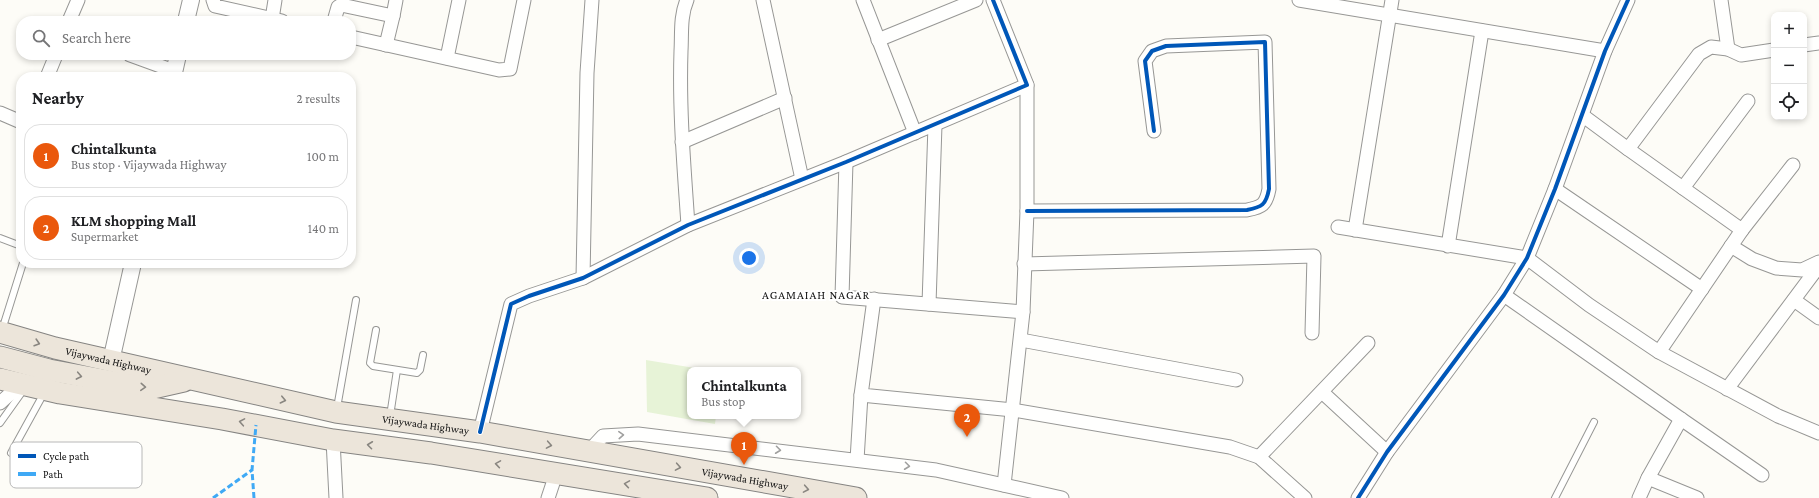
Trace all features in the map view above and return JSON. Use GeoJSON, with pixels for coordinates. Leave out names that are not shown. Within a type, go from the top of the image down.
{"type":"FeatureCollection","features":[{"type":"Feature","properties":{"kind":"highway","name":"Vijaywada Highway"},"geometry":{"type":"LineString","coordinates":[[0,332],[55,348],[336,412],[480,432],[856,498]]}},
{"type":"Feature","properties":{"kind":"highway"},"geometry":{"type":"LineString","coordinates":[[0,357],[49,370],[135,386],[153,388],[191,379]]}},
{"type":"Feature","properties":{"kind":"highway"},"geometry":{"type":"LineString","coordinates":[[0,379],[31,387],[222,419],[333,440],[431,453],[556,474],[657,494],[707,498]]}},
{"type":"Feature","properties":{"kind":"highway"},"geometry":{"type":"LineString","coordinates":[[431,453],[435,426]]}},
{"type":"Feature","properties":{"kind":"street"},"geometry":{"type":"LineString","coordinates":[[71,16],[78,0]]}},
{"type":"Feature","properties":{"kind":"street"},"geometry":{"type":"LineString","coordinates":[[187,16],[191,0]]}},
{"type":"Feature","properties":{"kind":"street"},"geometry":{"type":"LineString","coordinates":[[213,0],[212,2],[215,6],[259,16]]}},
{"type":"Feature","properties":{"kind":"street"},"geometry":{"type":"LineString","coordinates":[[275,0],[277,16]]}},
{"type":"Feature","properties":{"kind":"street"},"geometry":{"type":"LineString","coordinates":[[386,45],[396,0]]}},
{"type":"Feature","properties":{"kind":"street"},"geometry":{"type":"LineString","coordinates":[[447,58],[459,0]]}},
{"type":"Feature","properties":{"kind":"street"},"geometry":{"type":"LineString","coordinates":[[356,38],[499,70],[510,69],[524,0]]}},
{"type":"Feature","properties":{"kind":"street"},"geometry":{"type":"LineString","coordinates":[[583,278],[587,73],[592,0]]}},
{"type":"Feature","properties":{"kind":"street"},"geometry":{"type":"LineString","coordinates":[[687,0],[682,10],[680,73],[682,142],[688,225]]}},
{"type":"Feature","properties":{"kind":"street"},"geometry":{"type":"LineString","coordinates":[[763,0],[802,179]]}},
{"type":"Feature","properties":{"kind":"street"},"geometry":{"type":"LineString","coordinates":[[863,0],[914,133]]}},
{"type":"Feature","properties":{"kind":"street"},"geometry":{"type":"LineString","coordinates":[[878,40],[976,0]]}},
{"type":"Feature","properties":{"kind":"street"},"geometry":{"type":"LineString","coordinates":[[993,0],[1027,85],[1027,211],[1023,312],[1004,485]]}},
{"type":"Feature","properties":{"kind":"street"},"geometry":{"type":"LineString","coordinates":[[1302,0],[1605,51]]}},
{"type":"Feature","properties":{"kind":"street"},"geometry":{"type":"LineString","coordinates":[[1355,230],[1392,0]]}},
{"type":"Feature","properties":{"kind":"street"},"geometry":{"type":"LineString","coordinates":[[1358,498],[1387,452],[1504,295],[1528,258],[1555,189],[1605,51],[1628,0]]}},
{"type":"Feature","properties":{"kind":"street"},"geometry":{"type":"LineString","coordinates":[[1722,0],[1728,49]]}},
{"type":"Feature","properties":{"kind":"street"},"geometry":{"type":"LineString","coordinates":[[335,16],[338,7],[341,5],[393,16]]}},
{"type":"Feature","properties":{"kind":"street"},"geometry":{"type":"LineString","coordinates":[[1448,246],[1482,31]]}},
{"type":"Feature","properties":{"kind":"street"},"geometry":{"type":"LineString","coordinates":[[1027,211],[1247,210],[1260,207],[1267,199],[1269,189],[1265,42],[1166,46],[1152,51],[1145,61],[1154,131]]}},
{"type":"Feature","properties":{"kind":"street"},"geometry":{"type":"LineString","coordinates":[[1807,45],[1819,43]]}},
{"type":"Feature","properties":{"kind":"street"},"geometry":{"type":"LineString","coordinates":[[1628,149],[1698,54],[1711,47],[1728,49],[1741,55],[1771,50]]}},
{"type":"Feature","properties":{"kind":"street"},"geometry":{"type":"LineString","coordinates":[[49,72],[54,60]]}},
{"type":"Feature","properties":{"kind":"street"},"geometry":{"type":"LineString","coordinates":[[142,60],[169,72]]}},
{"type":"Feature","properties":{"kind":"street"},"geometry":{"type":"LineString","coordinates":[[174,72],[177,60]]}},
{"type":"Feature","properties":{"kind":"street"},"geometry":{"type":"LineString","coordinates":[[480,432],[511,304],[529,296],[583,278],[688,225],[846,162],[1027,85]]}},
{"type":"Feature","properties":{"kind":"street"},"geometry":{"type":"LineString","coordinates":[[682,142],[785,98]]}},
{"type":"Feature","properties":{"kind":"street"},"geometry":{"type":"LineString","coordinates":[[1683,188],[1748,100]]}},
{"type":"Feature","properties":{"kind":"street"},"geometry":{"type":"LineString","coordinates":[[0,113],[16,120]]}},
{"type":"Feature","properties":{"kind":"street"},"geometry":{"type":"LineString","coordinates":[[1582,115],[1742,230]]}},
{"type":"Feature","properties":{"kind":"street"},"geometry":{"type":"LineString","coordinates":[[929,304],[935,125]]}},
{"type":"Feature","properties":{"kind":"street"},"geometry":{"type":"LineString","coordinates":[[846,162],[842,296],[1023,312]]}},
{"type":"Feature","properties":{"kind":"street"},"geometry":{"type":"LineString","coordinates":[[1659,352],[1742,230],[1793,165]]}},
{"type":"Feature","properties":{"kind":"street"},"geometry":{"type":"LineString","coordinates":[[1555,189],[1702,289]]}},
{"type":"Feature","properties":{"kind":"street"},"geometry":{"type":"LineString","coordinates":[[1338,227],[1528,258],[1589,305],[1659,352],[1778,416],[1819,434]]}},
{"type":"Feature","properties":{"kind":"street"},"geometry":{"type":"LineString","coordinates":[[1731,246],[1752,259],[1776,268],[1802,270],[1819,262]]}},
{"type":"Feature","properties":{"kind":"street"},"geometry":{"type":"LineString","coordinates":[[1024,264],[1314,256],[1312,333]]}},
{"type":"Feature","properties":{"kind":"street"},"geometry":{"type":"LineString","coordinates":[[1727,389],[1819,266]]}},
{"type":"Feature","properties":{"kind":"street"},"geometry":{"type":"LineString","coordinates":[[111,361],[131,268]]}},
{"type":"Feature","properties":{"kind":"street"},"geometry":{"type":"LineString","coordinates":[[1504,295],[1762,475]]}},
{"type":"Feature","properties":{"kind":"street"},"geometry":{"type":"LineString","coordinates":[[857,460],[861,395],[874,299]]}},
{"type":"Feature","properties":{"kind":"street"},"geometry":{"type":"LineString","coordinates":[[1794,300],[1819,318]]}},
{"type":"Feature","properties":{"kind":"street"},"geometry":{"type":"LineString","coordinates":[[1021,340],[1236,380]]}},
{"type":"Feature","properties":{"kind":"street"},"geometry":{"type":"LineString","coordinates":[[1259,457],[1368,343]]}},
{"type":"Feature","properties":{"kind":"street"},"geometry":{"type":"LineString","coordinates":[[0,403],[31,387]]}},
{"type":"Feature","properties":{"kind":"street"},"geometry":{"type":"LineString","coordinates":[[1322,392],[1387,452]]}},
{"type":"Feature","properties":{"kind":"street"},"geometry":{"type":"LineString","coordinates":[[861,395],[1013,410],[1230,448],[1259,457],[1305,498]]}},
{"type":"Feature","properties":{"kind":"street"},"geometry":{"type":"LineString","coordinates":[[1639,498],[1648,478],[1681,419]]}},
{"type":"Feature","properties":{"kind":"street"},"geometry":{"type":"LineString","coordinates":[[589,451],[603,436],[638,434],[936,470],[1062,498]]}},
{"type":"Feature","properties":{"kind":"street"},"geometry":{"type":"LineString","coordinates":[[333,440],[336,498]]}},
{"type":"Feature","properties":{"kind":"street"},"geometry":{"type":"LineString","coordinates":[[548,498],[556,474]]}},
{"type":"Feature","properties":{"kind":"street"},"geometry":{"type":"LineString","coordinates":[[1648,478],[1697,498]]}},
{"type":"Feature","properties":{"kind":"lane"},"geometry":{"type":"LineString","coordinates":[[0,238],[16,244]]}},
{"type":"Feature","properties":{"kind":"lane"},"geometry":{"type":"LineString","coordinates":[[0,332],[21,268]]}},
{"type":"Feature","properties":{"kind":"lane"},"geometry":{"type":"LineString","coordinates":[[336,412],[356,300]]}},
{"type":"Feature","properties":{"kind":"lane"},"geometry":{"type":"LineString","coordinates":[[376,330],[370,365],[419,372],[423,355]]}},
{"type":"Feature","properties":{"kind":"lane"},"geometry":{"type":"LineString","coordinates":[[389,420],[397,370]]}},
{"type":"Feature","properties":{"kind":"lane"},"geometry":{"type":"LineString","coordinates":[[0,412],[2,417],[0,423],[31,387]]}},
{"type":"Feature","properties":{"kind":"lane"},"geometry":{"type":"LineString","coordinates":[[14,442],[31,387]]}},
{"type":"Feature","properties":{"kind":"lane"},"geometry":{"type":"LineString","coordinates":[[1555,498],[1594,422]]}},
{"type":"Feature","properties":{"kind":"green space"},"geometry":{"type":"Polygon","coordinates":[[[646,360],[689,367],[687,367],[687,419],[716,419],[715,424],[647,412],[646,360]]]}},
{"type":"Feature","properties":{"kind":"marked path"},"geometry":{"type":"LineString","coordinates":[[254,498],[252,470],[256,425]]}},
{"type":"Feature","properties":{"kind":"marked path"},"geometry":{"type":"LineString","coordinates":[[213,498],[252,470]]}},
{"type":"Feature","properties":{"kind":"cycle path"},"geometry":{"type":"LineString","coordinates":[[480,432],[511,304],[529,296],[583,278],[688,225],[846,162],[1027,85],[993,0]]}},
{"type":"Feature","properties":{"kind":"cycle path"},"geometry":{"type":"LineString","coordinates":[[1358,498],[1387,452],[1504,295],[1527,258],[1555,189],[1605,51],[1628,0]]}},
{"type":"Feature","properties":{"kind":"cycle path"},"geometry":{"type":"LineString","coordinates":[[1027,211],[1247,210],[1260,206],[1265,202],[1269,189],[1265,42],[1166,46],[1152,51],[1145,61],[1154,131]]}},
{"type":"Feature","properties":{"kind":"place","name":"KLM shopping Mall"},"geometry":{"type":"Point","coordinates":[967,437]}},
{"type":"Feature","properties":{"kind":"place","name":"Chintalkunta"},"geometry":{"type":"Point","coordinates":[744,465]}},
{"type":"Feature","properties":{"kind":"district","name":"AGAMAIAH NAGAR"},"geometry":{"type":"Point","coordinates":[816,295]}}]}
